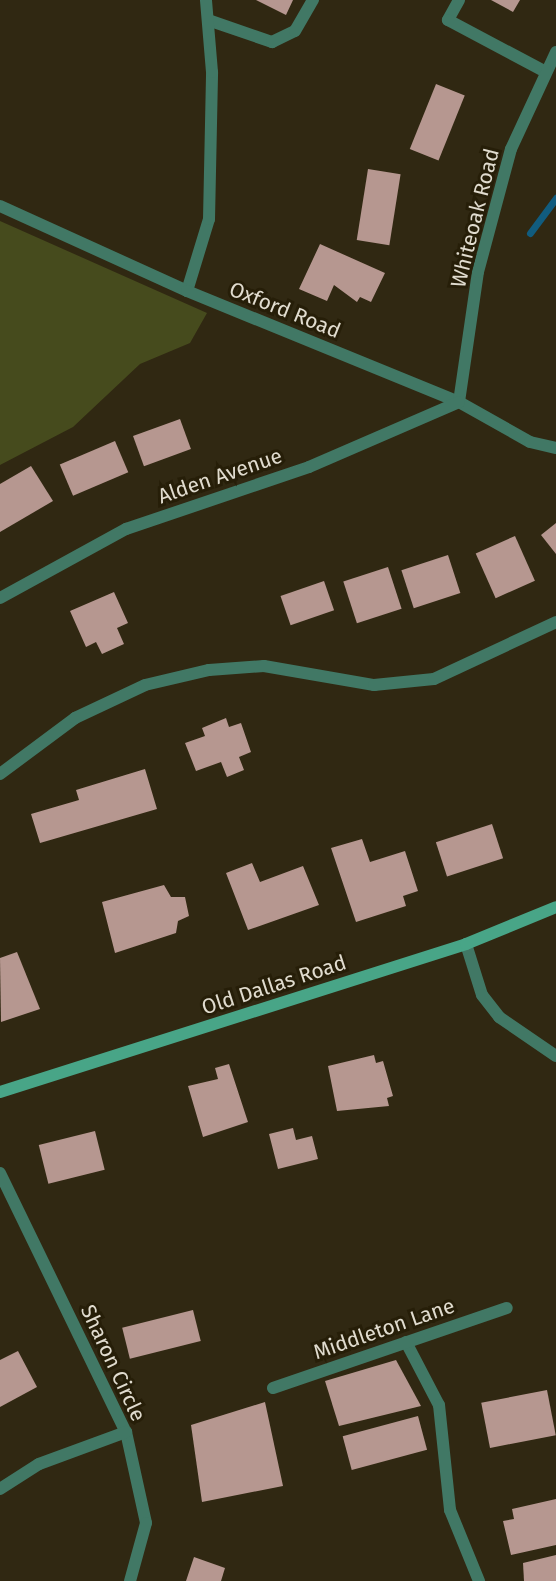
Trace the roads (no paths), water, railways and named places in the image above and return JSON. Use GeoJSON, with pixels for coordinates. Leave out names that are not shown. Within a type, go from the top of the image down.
{"type":"FeatureCollection","features":[{"type":"Feature","properties":{"kind":"street"},"geometry":{"type":"LineString","coordinates":[[187,291],[209,219],[206,0]]}},
{"type":"Feature","properties":{"kind":"street"},"geometry":{"type":"LineString","coordinates":[[208,20],[272,42],[295,31],[314,0]]}},
{"type":"Feature","properties":{"kind":"street"},"geometry":{"type":"LineString","coordinates":[[459,0],[448,20],[544,71]]}},
{"type":"Feature","properties":{"kind":"street","name":"Whiteoak Road"},"geometry":{"type":"LineString","coordinates":[[459,402],[478,272],[511,149],[544,71],[556,52]]}},
{"type":"Feature","properties":{"kind":"street","name":"Oxford Road"},"geometry":{"type":"LineString","coordinates":[[0,206],[187,291],[459,402],[530,442],[556,448]]}},
{"type":"Feature","properties":{"kind":"street","name":"Alden Avenue"},"geometry":{"type":"LineString","coordinates":[[0,598],[126,529],[309,467],[459,402]]}},
{"type":"Feature","properties":{"kind":"street"},"geometry":{"type":"LineString","coordinates":[[0,774],[75,718],[145,685],[209,670],[264,666],[374,685],[434,679],[556,621]]}},
{"type":"Feature","properties":{"kind":"street","name":"Old Dallas Road"},"geometry":{"type":"LineString","coordinates":[[0,1092],[466,944],[556,907]]}},
{"type":"Feature","properties":{"kind":"street"},"geometry":{"type":"LineString","coordinates":[[466,944],[482,994],[499,1017],[556,1056]]}},
{"type":"Feature","properties":{"kind":"street","name":"Sharon Circle"},"geometry":{"type":"LineString","coordinates":[[0,1173],[126,1432],[146,1523],[130,1581]]}},
{"type":"Feature","properties":{"kind":"street","name":"Middleton Lane"},"geometry":{"type":"LineString","coordinates":[[273,1388],[507,1308]]}},
{"type":"Feature","properties":{"kind":"street"},"geometry":{"type":"LineString","coordinates":[[406,1342],[439,1405],[450,1510],[479,1581]]}},
{"type":"Feature","properties":{"kind":"street"},"geometry":{"type":"LineString","coordinates":[[0,1489],[39,1464],[126,1432]]}},
{"type":"Feature","properties":{"kind":"waterway"},"geometry":{"type":"LineString","coordinates":[[530,233],[556,198]]}}]}
